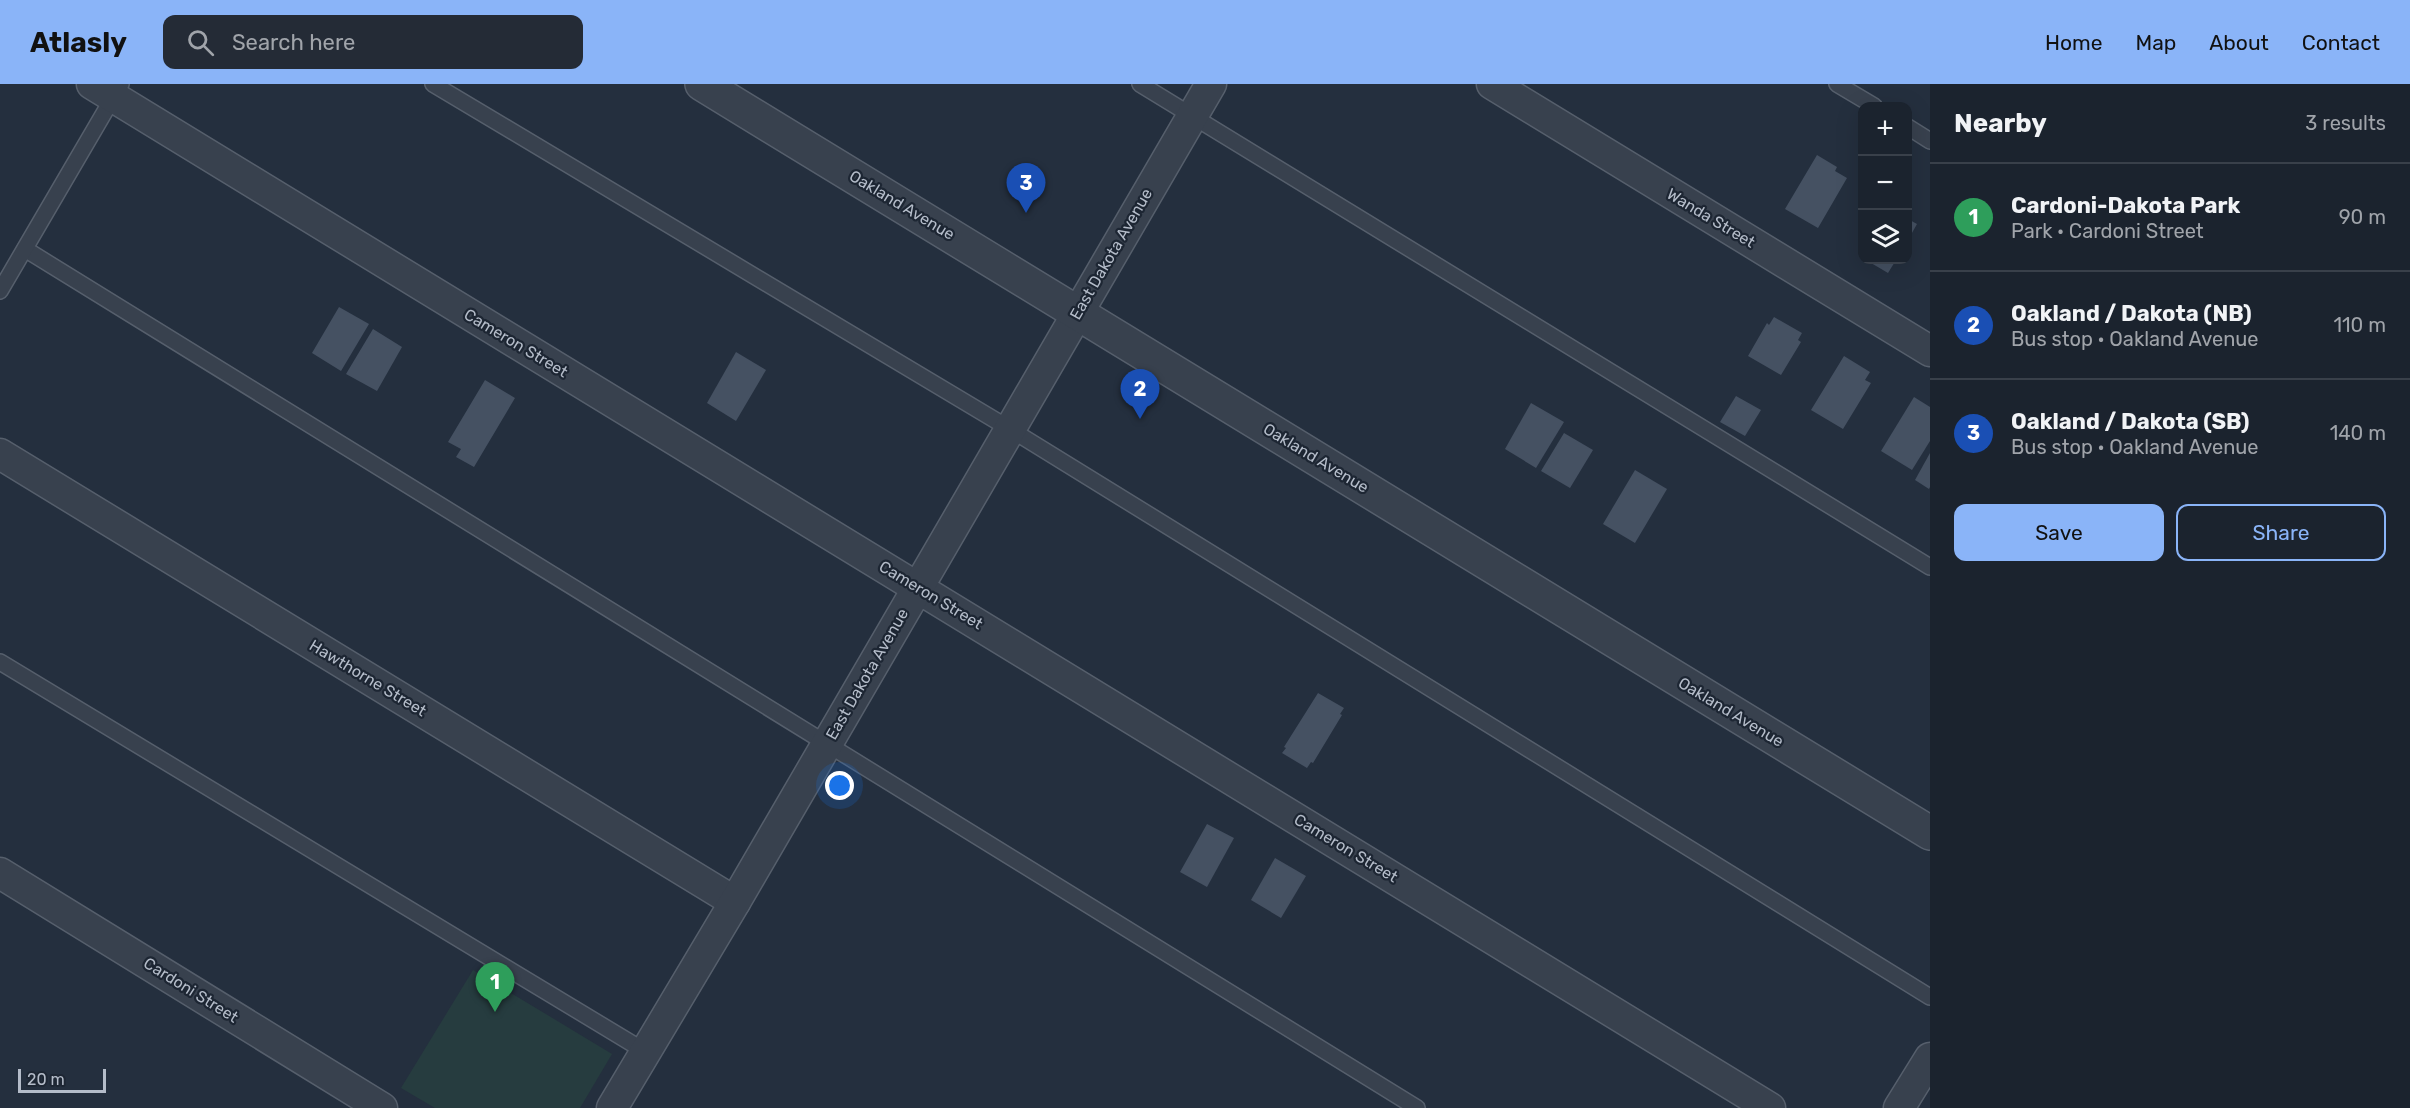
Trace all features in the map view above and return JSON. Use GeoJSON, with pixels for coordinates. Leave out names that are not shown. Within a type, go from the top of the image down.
{"type":"FeatureCollection","features":[{"type":"Feature","properties":{"kind":"street","name":"Oakland Avenue"},"geometry":{"type":"LineString","coordinates":[[702,84],[1930,833]]}},
{"type":"Feature","properties":{"kind":"street","name":"East Dakota Avenue"},"geometry":{"type":"LineString","coordinates":[[612,1108],[735,902],[1211,84]]}},
{"type":"Feature","properties":{"kind":"street","name":"Wanda Street"},"geometry":{"type":"LineString","coordinates":[[1492,84],[1930,351]]}},
{"type":"Feature","properties":{"kind":"street","name":"Cameron Street"},"geometry":{"type":"LineString","coordinates":[[109,88],[918,587],[1770,1108]]}},
{"type":"Feature","properties":{"kind":"street","name":"Hawthorne Street"},"geometry":{"type":"LineString","coordinates":[[0,454],[735,902]]}},
{"type":"Feature","properties":{"kind":"street","name":"Cardoni Street"},"geometry":{"type":"LineString","coordinates":[[0,873],[382,1108]]}},
{"type":"Feature","properties":{"kind":"street"},"geometry":{"type":"LineString","coordinates":[[1899,1108],[1930,1058]]}},
{"type":"Feature","properties":{"kind":"lane"},"geometry":{"type":"LineString","coordinates":[[433,84],[1010,429],[1930,997]]}},
{"type":"Feature","properties":{"kind":"lane"},"geometry":{"type":"LineString","coordinates":[[1140,84],[1930,567]]}},
{"type":"Feature","properties":{"kind":"lane"},"geometry":{"type":"LineString","coordinates":[[1837,84],[1867,102]]}},
{"type":"Feature","properties":{"kind":"lane"},"geometry":{"type":"LineString","coordinates":[[0,291],[25,249],[109,88]]}},
{"type":"Feature","properties":{"kind":"lane"},"geometry":{"type":"LineString","coordinates":[[1912,130],[1930,141]]}},
{"type":"Feature","properties":{"kind":"lane"},"geometry":{"type":"LineString","coordinates":[[25,249],[1417,1108]]}},
{"type":"Feature","properties":{"kind":"lane"},"geometry":{"type":"LineString","coordinates":[[0,662],[646,1052]]}},
{"type":"Feature","properties":{"kind":"green space"},"geometry":{"type":"Polygon","coordinates":[[[473,970],[612,1054],[580,1108],[435,1108],[401,1088],[473,970]]]}},
{"type":"Feature","properties":{"kind":"building"},"geometry":{"type":"Polygon","coordinates":[[[1817,155],[1837,167],[1835,171],[1847,178],[1818,228],[1785,209],[1817,155]]]}},
{"type":"Feature","properties":{"kind":"building"},"geometry":{"type":"Polygon","coordinates":[[[1912,221],[1917,224],[1912,233],[1912,221]]]}},
{"type":"Feature","properties":{"kind":"building"},"geometry":{"type":"Polygon","coordinates":[[[1873,264],[1894,264],[1888,273],[1873,264]]]}},
{"type":"Feature","properties":{"kind":"building"},"geometry":{"type":"Polygon","coordinates":[[[339,307],[369,324],[341,371],[312,353],[339,307]]]}},
{"type":"Feature","properties":{"kind":"building"},"geometry":{"type":"Polygon","coordinates":[[[1774,317],[1802,333],[1798,340],[1801,342],[1781,375],[1748,356],[1767,323],[1769,325],[1774,317]]]}},
{"type":"Feature","properties":{"kind":"building"},"geometry":{"type":"Polygon","coordinates":[[[373,329],[402,347],[377,391],[346,374],[373,329]]]}},
{"type":"Feature","properties":{"kind":"building"},"geometry":{"type":"Polygon","coordinates":[[[736,352],[766,370],[736,421],[707,403],[736,352]]]}},
{"type":"Feature","properties":{"kind":"building"},"geometry":{"type":"Polygon","coordinates":[[[1844,356],[1870,372],[1865,380],[1871,383],[1843,429],[1811,410],[1844,356]]]}},
{"type":"Feature","properties":{"kind":"building"},"geometry":{"type":"Polygon","coordinates":[[[485,380],[515,398],[474,467],[456,457],[461,449],[448,442],[485,380]]]}},
{"type":"Feature","properties":{"kind":"building"},"geometry":{"type":"Polygon","coordinates":[[[1736,396],[1761,410],[1745,436],[1720,422],[1736,396]]]}},
{"type":"Feature","properties":{"kind":"building"},"geometry":{"type":"Polygon","coordinates":[[[1914,397],[1930,407],[1930,441],[1912,470],[1881,451],[1914,397]]]}},
{"type":"Feature","properties":{"kind":"building"},"geometry":{"type":"Polygon","coordinates":[[[1531,403],[1564,422],[1536,468],[1505,449],[1531,403]]]}},
{"type":"Feature","properties":{"kind":"building"},"geometry":{"type":"Polygon","coordinates":[[[1564,433],[1593,450],[1570,488],[1541,471],[1564,433]]]}},
{"type":"Feature","properties":{"kind":"building"},"geometry":{"type":"Polygon","coordinates":[[[1930,453],[1930,487],[1929,489],[1915,480],[1930,453]]]}},
{"type":"Feature","properties":{"kind":"building"},"geometry":{"type":"Polygon","coordinates":[[[1635,470],[1667,489],[1635,543],[1603,524],[1635,470]]]}},
{"type":"Feature","properties":{"kind":"building"},"geometry":{"type":"Polygon","coordinates":[[[1318,693],[1344,708],[1313,763],[1311,762],[1307,768],[1282,753],[1318,693]]]}},
{"type":"Feature","properties":{"kind":"building"},"geometry":{"type":"Polygon","coordinates":[[[1207,824],[1234,838],[1207,887],[1180,872],[1207,824]]]}},
{"type":"Feature","properties":{"kind":"building"},"geometry":{"type":"Polygon","coordinates":[[[1275,858],[1306,876],[1281,918],[1251,900],[1275,858]]]}},
{"type":"Feature","properties":{"kind":"place","name":"Oakland / Dakota (SB)"},"geometry":{"type":"Point","coordinates":[1026,213]}},
{"type":"Feature","properties":{"kind":"place","name":"Oakland / Dakota (NB)"},"geometry":{"type":"Point","coordinates":[1140,419]}},
{"type":"Feature","properties":{"kind":"place","name":"Cardoni-Dakota Park"},"geometry":{"type":"Point","coordinates":[495,1012]}}]}
